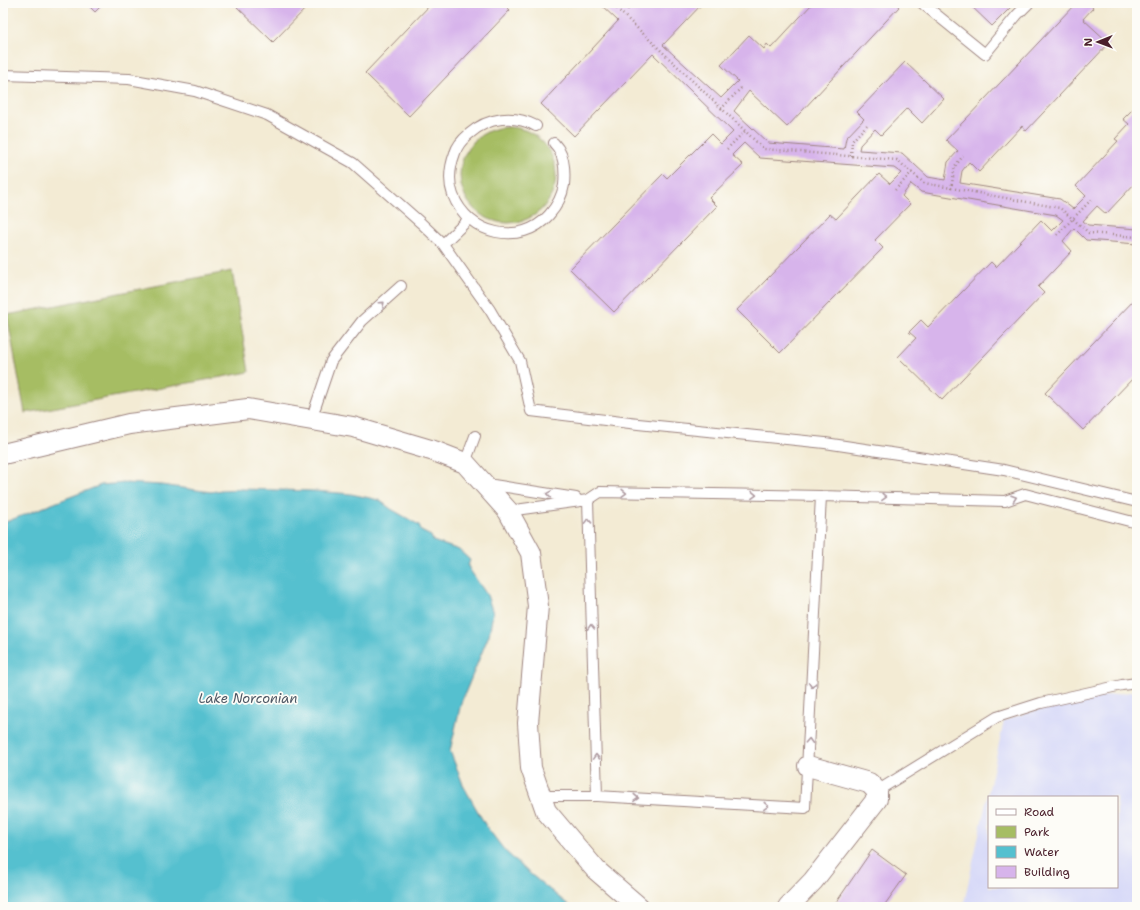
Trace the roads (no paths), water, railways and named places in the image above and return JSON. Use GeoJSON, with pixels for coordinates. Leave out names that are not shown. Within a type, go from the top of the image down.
{"type":"FeatureCollection","features":[{"type":"Feature","properties":{"kind":"street"},"geometry":{"type":"LineString","coordinates":[[3,454],[129,424],[248,410],[353,427],[434,451],[465,463],[508,512],[531,553],[538,606],[528,723],[531,768],[546,811],[596,870],[639,907]]}},
{"type":"Feature","properties":{"kind":"street"},"geometry":{"type":"LineString","coordinates":[[788,907],[813,881],[877,799],[877,791],[869,783],[808,766]]}},
{"type":"Feature","properties":{"kind":"lane"},"geometry":{"type":"LineString","coordinates":[[922,3],[985,54],[1017,15],[1029,3]]}},
{"type":"Feature","properties":{"kind":"lane"},"geometry":{"type":"LineString","coordinates":[[3,75],[129,79],[195,91],[267,115],[353,163],[443,244],[490,310],[520,361],[531,411],[825,444],[997,469],[1137,502]]}},
{"type":"Feature","properties":{"kind":"lane"},"geometry":{"type":"LineString","coordinates":[[536,126],[518,119],[503,118],[488,122],[475,128],[464,138],[456,151],[451,165],[450,180],[453,194],[459,208],[469,219],[483,228],[498,233],[515,233],[531,229],[545,220],[556,208],[563,193],[565,176],[563,160],[554,143]]}},
{"type":"Feature","properties":{"kind":"lane"},"geometry":{"type":"LineString","coordinates":[[443,244],[469,219]]}},
{"type":"Feature","properties":{"kind":"lane"},"geometry":{"type":"LineString","coordinates":[[311,420],[332,361],[362,321],[401,286]]}},
{"type":"Feature","properties":{"kind":"lane"},"geometry":{"type":"LineString","coordinates":[[465,463],[475,436]]}},
{"type":"Feature","properties":{"kind":"lane"},"geometry":{"type":"LineString","coordinates":[[484,484],[588,500]]}},
{"type":"Feature","properties":{"kind":"lane"},"geometry":{"type":"LineString","coordinates":[[508,512],[588,500],[600,492],[1005,501],[1025,494],[1137,523]]}},
{"type":"Feature","properties":{"kind":"lane"},"geometry":{"type":"LineString","coordinates":[[541,796],[597,796],[805,808],[821,496]]}},
{"type":"Feature","properties":{"kind":"lane"},"geometry":{"type":"LineString","coordinates":[[588,500],[597,796]]}},
{"type":"Feature","properties":{"kind":"lane"},"geometry":{"type":"LineString","coordinates":[[877,791],[997,717],[1041,703],[1137,683]]}},
{"type":"Feature","properties":{"kind":"water","name":"Lake Norconian"},"geometry":{"type":"Polygon","coordinates":[[[125,483],[161,485],[211,492],[242,489],[314,491],[351,494],[379,500],[391,509],[419,525],[421,531],[431,536],[433,541],[459,550],[470,560],[468,566],[487,595],[493,613],[489,635],[461,703],[450,751],[464,787],[486,826],[505,851],[571,907],[3,907],[3,523],[101,485],[125,483]]]}}]}
